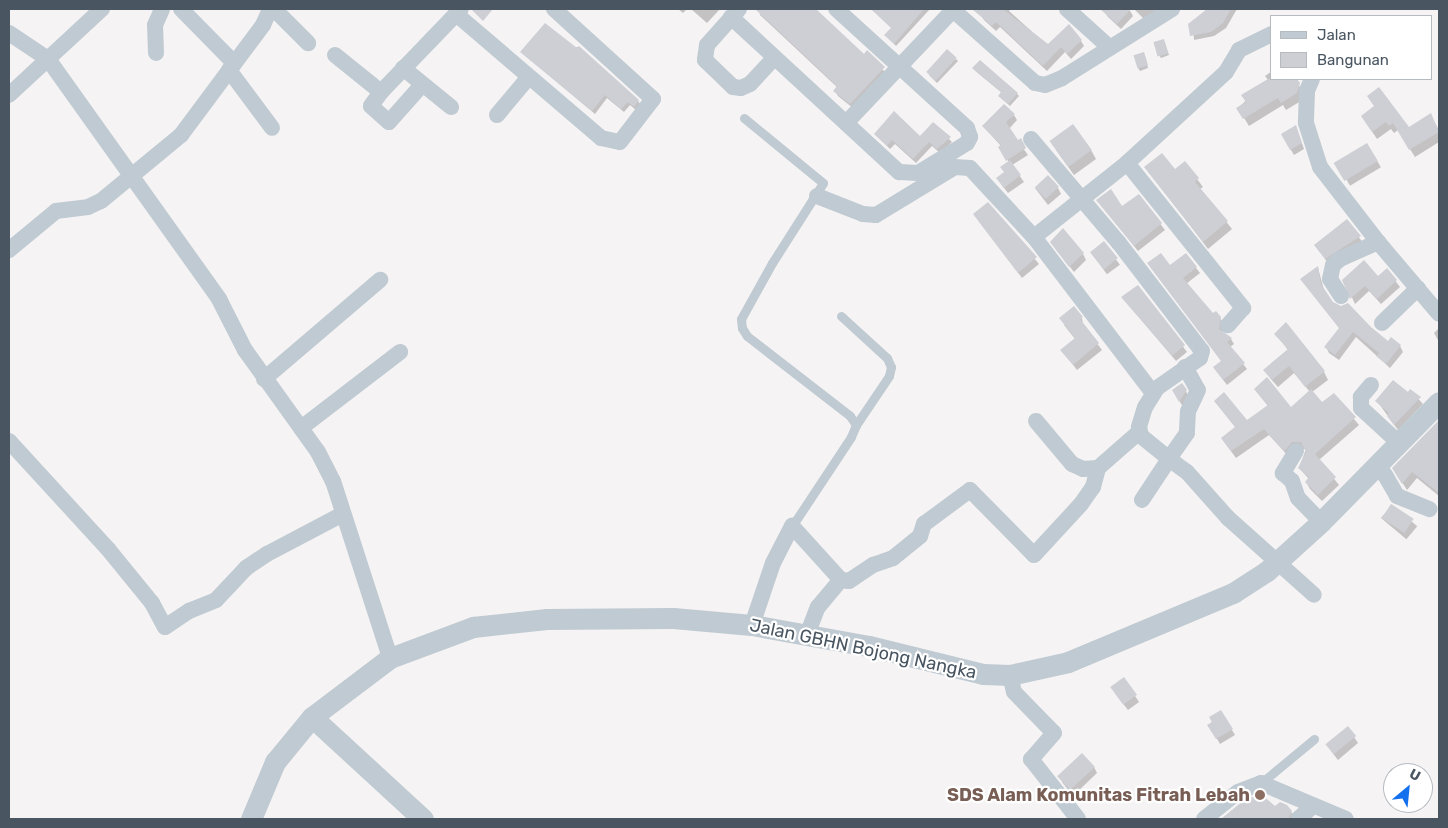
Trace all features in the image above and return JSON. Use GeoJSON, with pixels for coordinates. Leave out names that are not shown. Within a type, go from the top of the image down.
{"type":"FeatureCollection","features":[{"type":"Feature","properties":{"kind":"street"},"geometry":{"type":"LineString","coordinates":[[9,95],[102,9]]}},
{"type":"Feature","properties":{"kind":"street"},"geometry":{"type":"LineString","coordinates":[[156,53],[155,25],[162,9]]}},
{"type":"Feature","properties":{"kind":"street"},"geometry":{"type":"LineString","coordinates":[[182,9],[232,67],[272,128]]}},
{"type":"Feature","properties":{"kind":"street"},"geometry":{"type":"LineString","coordinates":[[9,250],[56,211],[95,204],[134,176],[181,135],[273,9],[308,42]]}},
{"type":"Feature","properties":{"kind":"street"},"geometry":{"type":"LineString","coordinates":[[421,86],[390,122],[371,106],[403,68],[459,12],[528,78],[601,138],[611,142],[620,142],[653,99],[554,9]]}},
{"type":"Feature","properties":{"kind":"street"},"geometry":{"type":"LineString","coordinates":[[774,58],[750,84],[741,88],[733,87],[705,60],[707,45],[735,13],[774,58],[904,175],[918,174],[967,143],[970,137],[967,128],[836,9]]}},
{"type":"Feature","properties":{"kind":"street"},"geometry":{"type":"LineString","coordinates":[[846,123],[953,9],[1035,83],[1045,85],[1062,78],[1172,9]]}},
{"type":"Feature","properties":{"kind":"street"},"geometry":{"type":"LineString","coordinates":[[1067,9],[1109,47]]}},
{"type":"Feature","properties":{"kind":"street"},"geometry":{"type":"LineString","coordinates":[[9,33],[48,59],[134,176],[219,299],[264,379],[301,428],[333,480],[390,658]]}},
{"type":"Feature","properties":{"kind":"street"},"geometry":{"type":"LineString","coordinates":[[1034,237],[1081,196],[1127,163],[1226,72],[1239,50],[1270,35]]}},
{"type":"Feature","properties":{"kind":"street"},"geometry":{"type":"LineString","coordinates":[[335,55],[381,92]]}},
{"type":"Feature","properties":{"kind":"street"},"geometry":{"type":"LineString","coordinates":[[403,68],[421,86],[451,107]]}},
{"type":"Feature","properties":{"kind":"street"},"geometry":{"type":"LineString","coordinates":[[497,115],[528,78]]}},
{"type":"Feature","properties":{"kind":"street"},"geometry":{"type":"LineString","coordinates":[[1312,80],[1305,107],[1316,159],[1327,178],[1439,314]]}},
{"type":"Feature","properties":{"kind":"street"},"geometry":{"type":"LineString","coordinates":[[752,625],[773,563],[792,526],[841,580],[849,581],[873,565],[893,558],[920,536],[924,524],[970,490],[1034,555],[1081,504],[1093,487],[1098,468],[1139,432],[1145,407],[1153,393],[1185,367],[1200,358],[1202,350],[1081,196],[1031,139]]}},
{"type":"Feature","properties":{"kind":"street"},"geometry":{"type":"LineString","coordinates":[[1127,163],[1243,308],[1228,325]]}},
{"type":"Feature","properties":{"kind":"street"},"geometry":{"type":"LineString","coordinates":[[818,196],[863,214],[876,215],[962,166],[982,178],[1034,237],[1153,393]]}},
{"type":"Feature","properties":{"kind":"street"},"geometry":{"type":"LineString","coordinates":[[1342,296],[1330,279],[1333,266],[1340,259],[1378,242]]}},
{"type":"Feature","properties":{"kind":"street"},"geometry":{"type":"LineString","coordinates":[[264,379],[380,280]]}},
{"type":"Feature","properties":{"kind":"street"},"geometry":{"type":"LineString","coordinates":[[1382,323],[1418,288]]}},
{"type":"Feature","properties":{"kind":"street"},"geometry":{"type":"LineString","coordinates":[[301,428],[400,352]]}},
{"type":"Feature","properties":{"kind":"street"},"geometry":{"type":"LineString","coordinates":[[1142,500],[1187,433],[1188,411],[1198,390],[1185,367]]}},
{"type":"Feature","properties":{"kind":"street"},"geometry":{"type":"LineString","coordinates":[[1371,385],[1361,397],[1362,408],[1400,444]]}},
{"type":"Feature","properties":{"kind":"street","name":"Jalan GBHN Bojong Nangka"},"geometry":{"type":"LineString","coordinates":[[251,819],[275,762],[307,722],[390,658],[446,635],[505,622],[673,618],[752,625],[869,646],[956,670],[1010,675],[1068,662],[1233,593],[1279,563],[1439,403]]}},
{"type":"Feature","properties":{"kind":"street"},"geometry":{"type":"LineString","coordinates":[[1036,421],[1072,464],[1082,469],[1098,468]]}},
{"type":"Feature","properties":{"kind":"street"},"geometry":{"type":"LineString","coordinates":[[1139,432],[1169,459],[1187,472],[1228,518],[1314,596]]}},
{"type":"Feature","properties":{"kind":"street"},"geometry":{"type":"LineString","coordinates":[[9,441],[108,550],[152,603],[165,627],[189,611],[216,600],[246,568],[266,554],[343,514]]}},
{"type":"Feature","properties":{"kind":"street"},"geometry":{"type":"LineString","coordinates":[[1296,451],[1283,473],[1292,481],[1298,498],[1321,522]]}},
{"type":"Feature","properties":{"kind":"street"},"geometry":{"type":"LineString","coordinates":[[1376,467],[1389,480],[1397,496],[1429,509]]}},
{"type":"Feature","properties":{"kind":"street"},"geometry":{"type":"LineString","coordinates":[[807,635],[818,607],[841,580]]}},
{"type":"Feature","properties":{"kind":"street"},"geometry":{"type":"LineString","coordinates":[[1010,675],[1014,692],[1054,734],[1032,754],[1031,759],[1078,819]]}},
{"type":"Feature","properties":{"kind":"street"},"geometry":{"type":"LineString","coordinates":[[307,722],[402,819]]}},
{"type":"Feature","properties":{"kind":"street"},"geometry":{"type":"LineString","coordinates":[[307,722],[423,819]]}},
{"type":"Feature","properties":{"kind":"street"},"geometry":{"type":"LineString","coordinates":[[1204,819],[1238,792],[1261,783],[1346,819]]}},
{"type":"Feature","properties":{"kind":"street"},"geometry":{"type":"LineString","coordinates":[[1298,819],[1314,806]]}},
{"type":"Feature","properties":{"kind":"lane"},"geometry":{"type":"LineString","coordinates":[[744,118],[821,179],[822,188],[772,263],[742,319],[742,328],[747,336],[850,416],[856,425]]}},
{"type":"Feature","properties":{"kind":"lane"},"geometry":{"type":"LineString","coordinates":[[792,526],[889,376],[891,367],[887,358],[841,316]]}},
{"type":"Feature","properties":{"kind":"lane"},"geometry":{"type":"LineString","coordinates":[[1261,783],[1314,739]]}},
{"type":"Feature","properties":{"kind":"building"},"geometry":{"type":"Polygon","coordinates":[[[471,9],[493,9],[483,21],[471,9]]]}},
{"type":"Feature","properties":{"kind":"building"},"geometry":{"type":"Polygon","coordinates":[[[755,9],[816,9],[864,54],[867,50],[885,67],[850,104],[833,91],[837,86],[755,9]]]}},
{"type":"Feature","properties":{"kind":"building"},"geometry":{"type":"Polygon","coordinates":[[[871,9],[924,9],[894,44],[884,35],[891,28],[871,9]]]}},
{"type":"Feature","properties":{"kind":"building"},"geometry":{"type":"Polygon","coordinates":[[[972,9],[1003,9],[1048,44],[1069,24],[1082,40],[1067,54],[1061,47],[1043,66],[996,22],[992,26],[972,9]]]}},
{"type":"Feature","properties":{"kind":"building"},"geometry":{"type":"Polygon","coordinates":[[[1100,9],[1131,9],[1117,24],[1100,9]]]}},
{"type":"Feature","properties":{"kind":"building"},"geometry":{"type":"Polygon","coordinates":[[[1207,9],[1231,9],[1223,23],[1211,32],[1190,36],[1188,24],[1207,9]]]}},
{"type":"Feature","properties":{"kind":"building"},"geometry":{"type":"Polygon","coordinates":[[[545,23],[577,48],[579,46],[639,100],[634,107],[628,102],[621,109],[605,95],[592,111],[520,52],[545,23]]]}},
{"type":"Feature","properties":{"kind":"building"},"geometry":{"type":"Polygon","coordinates":[[[1164,39],[1168,53],[1158,56],[1153,42],[1164,39]]]}},
{"type":"Feature","properties":{"kind":"building"},"geometry":{"type":"Polygon","coordinates":[[[947,49],[957,58],[936,81],[926,72],[947,49]]]}},
{"type":"Feature","properties":{"kind":"building"},"geometry":{"type":"Polygon","coordinates":[[[1144,52],[1148,65],[1138,69],[1133,55],[1144,52]]]}},
{"type":"Feature","properties":{"kind":"building"},"geometry":{"type":"Polygon","coordinates":[[[980,60],[1018,93],[1008,104],[998,96],[1001,92],[972,68],[980,60]]]}},
{"type":"Feature","properties":{"kind":"building"},"geometry":{"type":"Polygon","coordinates":[[[1268,79],[1298,80],[1300,83],[1297,93],[1281,103],[1278,98],[1243,119],[1236,108],[1246,102],[1241,95],[1268,79]]]}},
{"type":"Feature","properties":{"kind":"building"},"geometry":{"type":"Polygon","coordinates":[[[1379,87],[1409,127],[1431,113],[1439,132],[1409,150],[1393,123],[1389,126],[1386,122],[1372,132],[1361,116],[1374,106],[1367,96],[1379,87]]]}},
{"type":"Feature","properties":{"kind":"building"},"geometry":{"type":"Polygon","coordinates":[[[1004,104],[1015,114],[1006,122],[1018,140],[1021,138],[1026,148],[1006,161],[998,147],[1001,145],[982,126],[1004,104]]]}},
{"type":"Feature","properties":{"kind":"building"},"geometry":{"type":"Polygon","coordinates":[[[894,111],[920,136],[933,122],[951,137],[937,149],[929,142],[913,159],[892,140],[887,146],[874,134],[894,111]]]}},
{"type":"Feature","properties":{"kind":"building"},"geometry":{"type":"Polygon","coordinates":[[[1073,124],[1092,150],[1068,167],[1050,141],[1073,124]]]}},
{"type":"Feature","properties":{"kind":"building"},"geometry":{"type":"Polygon","coordinates":[[[1296,125],[1302,143],[1290,150],[1281,134],[1296,125]]]}},
{"type":"Feature","properties":{"kind":"building"},"geometry":{"type":"Polygon","coordinates":[[[1367,143],[1378,161],[1344,181],[1334,163],[1367,143]]]}},
{"type":"Feature","properties":{"kind":"building"},"geometry":{"type":"Polygon","coordinates":[[[1162,153],[1175,169],[1185,161],[1199,178],[1195,182],[1228,221],[1203,242],[1144,167],[1162,153]]]}},
{"type":"Feature","properties":{"kind":"building"},"geometry":{"type":"Polygon","coordinates":[[[1010,160],[1021,175],[1004,188],[996,178],[1004,172],[1000,167],[1010,160]]]}},
{"type":"Feature","properties":{"kind":"building"},"geometry":{"type":"Polygon","coordinates":[[[1048,175],[1059,187],[1046,199],[1035,187],[1048,175]]]}},
{"type":"Feature","properties":{"kind":"building"},"geometry":{"type":"Polygon","coordinates":[[[1111,189],[1122,206],[1139,194],[1162,223],[1134,246],[1096,200],[1111,189]]]}},
{"type":"Feature","properties":{"kind":"building"},"geometry":{"type":"Polygon","coordinates":[[[988,202],[1037,257],[1018,273],[973,214],[988,202]]]}},
{"type":"Feature","properties":{"kind":"building"},"geometry":{"type":"Polygon","coordinates":[[[1347,219],[1361,236],[1325,259],[1314,245],[1347,219]]]}},
{"type":"Feature","properties":{"kind":"building"},"geometry":{"type":"Polygon","coordinates":[[[1063,228],[1084,253],[1069,267],[1050,242],[1063,228]]]}},
{"type":"Feature","properties":{"kind":"building"},"geometry":{"type":"Polygon","coordinates":[[[1104,241],[1118,258],[1104,269],[1090,252],[1104,241]]]}},
{"type":"Feature","properties":{"kind":"building"},"geometry":{"type":"Polygon","coordinates":[[[1161,253],[1170,265],[1186,253],[1197,267],[1183,278],[1213,313],[1216,311],[1221,317],[1219,329],[1232,338],[1227,342],[1245,363],[1223,380],[1213,367],[1221,361],[1147,263],[1161,253]]]}},
{"type":"Feature","properties":{"kind":"building"},"geometry":{"type":"Polygon","coordinates":[[[1364,260],[1378,276],[1387,268],[1397,280],[1377,299],[1365,286],[1350,299],[1342,280],[1364,260]]]}},
{"type":"Feature","properties":{"kind":"building"},"geometry":{"type":"Polygon","coordinates":[[[1318,266],[1321,284],[1333,302],[1341,306],[1348,303],[1371,327],[1388,341],[1391,337],[1401,345],[1386,364],[1376,356],[1379,353],[1353,332],[1335,355],[1324,347],[1339,328],[1300,279],[1318,266]]]}},
{"type":"Feature","properties":{"kind":"building"},"geometry":{"type":"Polygon","coordinates":[[[1138,285],[1185,345],[1172,356],[1121,297],[1138,285]]]}},
{"type":"Feature","properties":{"kind":"building"},"geometry":{"type":"Polygon","coordinates":[[[1074,306],[1083,317],[1080,319],[1099,343],[1073,365],[1060,350],[1075,338],[1059,318],[1074,306]]]}},
{"type":"Feature","properties":{"kind":"building"},"geometry":{"type":"Polygon","coordinates":[[[1286,322],[1325,371],[1305,387],[1289,366],[1272,380],[1263,370],[1288,349],[1274,334],[1286,322]]]}},
{"type":"Feature","properties":{"kind":"building"},"geometry":{"type":"Polygon","coordinates":[[[1267,377],[1291,407],[1311,389],[1322,402],[1334,393],[1356,417],[1315,454],[1336,477],[1318,495],[1305,482],[1309,477],[1298,468],[1306,452],[1301,442],[1292,442],[1284,451],[1264,429],[1231,451],[1221,438],[1235,427],[1214,401],[1224,392],[1247,420],[1268,405],[1254,389],[1267,377]]]}},
{"type":"Feature","properties":{"kind":"building"},"geometry":{"type":"Polygon","coordinates":[[[1393,380],[1408,392],[1410,389],[1421,397],[1394,425],[1387,416],[1389,413],[1375,401],[1393,380]]]}},
{"type":"Feature","properties":{"kind":"building"},"geometry":{"type":"Polygon","coordinates":[[[1182,383],[1187,390],[1179,402],[1172,390],[1182,383]]]}},
{"type":"Feature","properties":{"kind":"building"},"geometry":{"type":"Polygon","coordinates":[[[1439,420],[1439,493],[1412,472],[1402,484],[1392,468],[1439,420]]]}},
{"type":"Feature","properties":{"kind":"building"},"geometry":{"type":"Polygon","coordinates":[[[1391,504],[1414,519],[1404,533],[1382,518],[1391,504]]]}},
{"type":"Feature","properties":{"kind":"building"},"geometry":{"type":"Polygon","coordinates":[[[1124,677],[1137,695],[1123,705],[1110,687],[1124,677]]]}},
{"type":"Feature","properties":{"kind":"building"},"geometry":{"type":"Polygon","coordinates":[[[1221,710],[1233,729],[1216,739],[1207,725],[1212,722],[1209,717],[1221,710]]]}},
{"type":"Feature","properties":{"kind":"building"},"geometry":{"type":"Polygon","coordinates":[[[1348,726],[1356,736],[1334,754],[1325,744],[1348,726]]]}},
{"type":"Feature","properties":{"kind":"building"},"geometry":{"type":"Polygon","coordinates":[[[1082,753],[1095,767],[1070,790],[1057,776],[1082,753]]]}},
{"type":"Feature","properties":{"kind":"building"},"geometry":{"type":"Polygon","coordinates":[[[1261,794],[1275,806],[1280,802],[1287,805],[1292,811],[1288,819],[1221,819],[1244,800],[1261,794]]]}},
{"type":"Feature","properties":{"kind":"place","name":"SDS Alam Komunitas Fitrah Lebah"},"geometry":{"type":"Point","coordinates":[1260,795]}}]}
